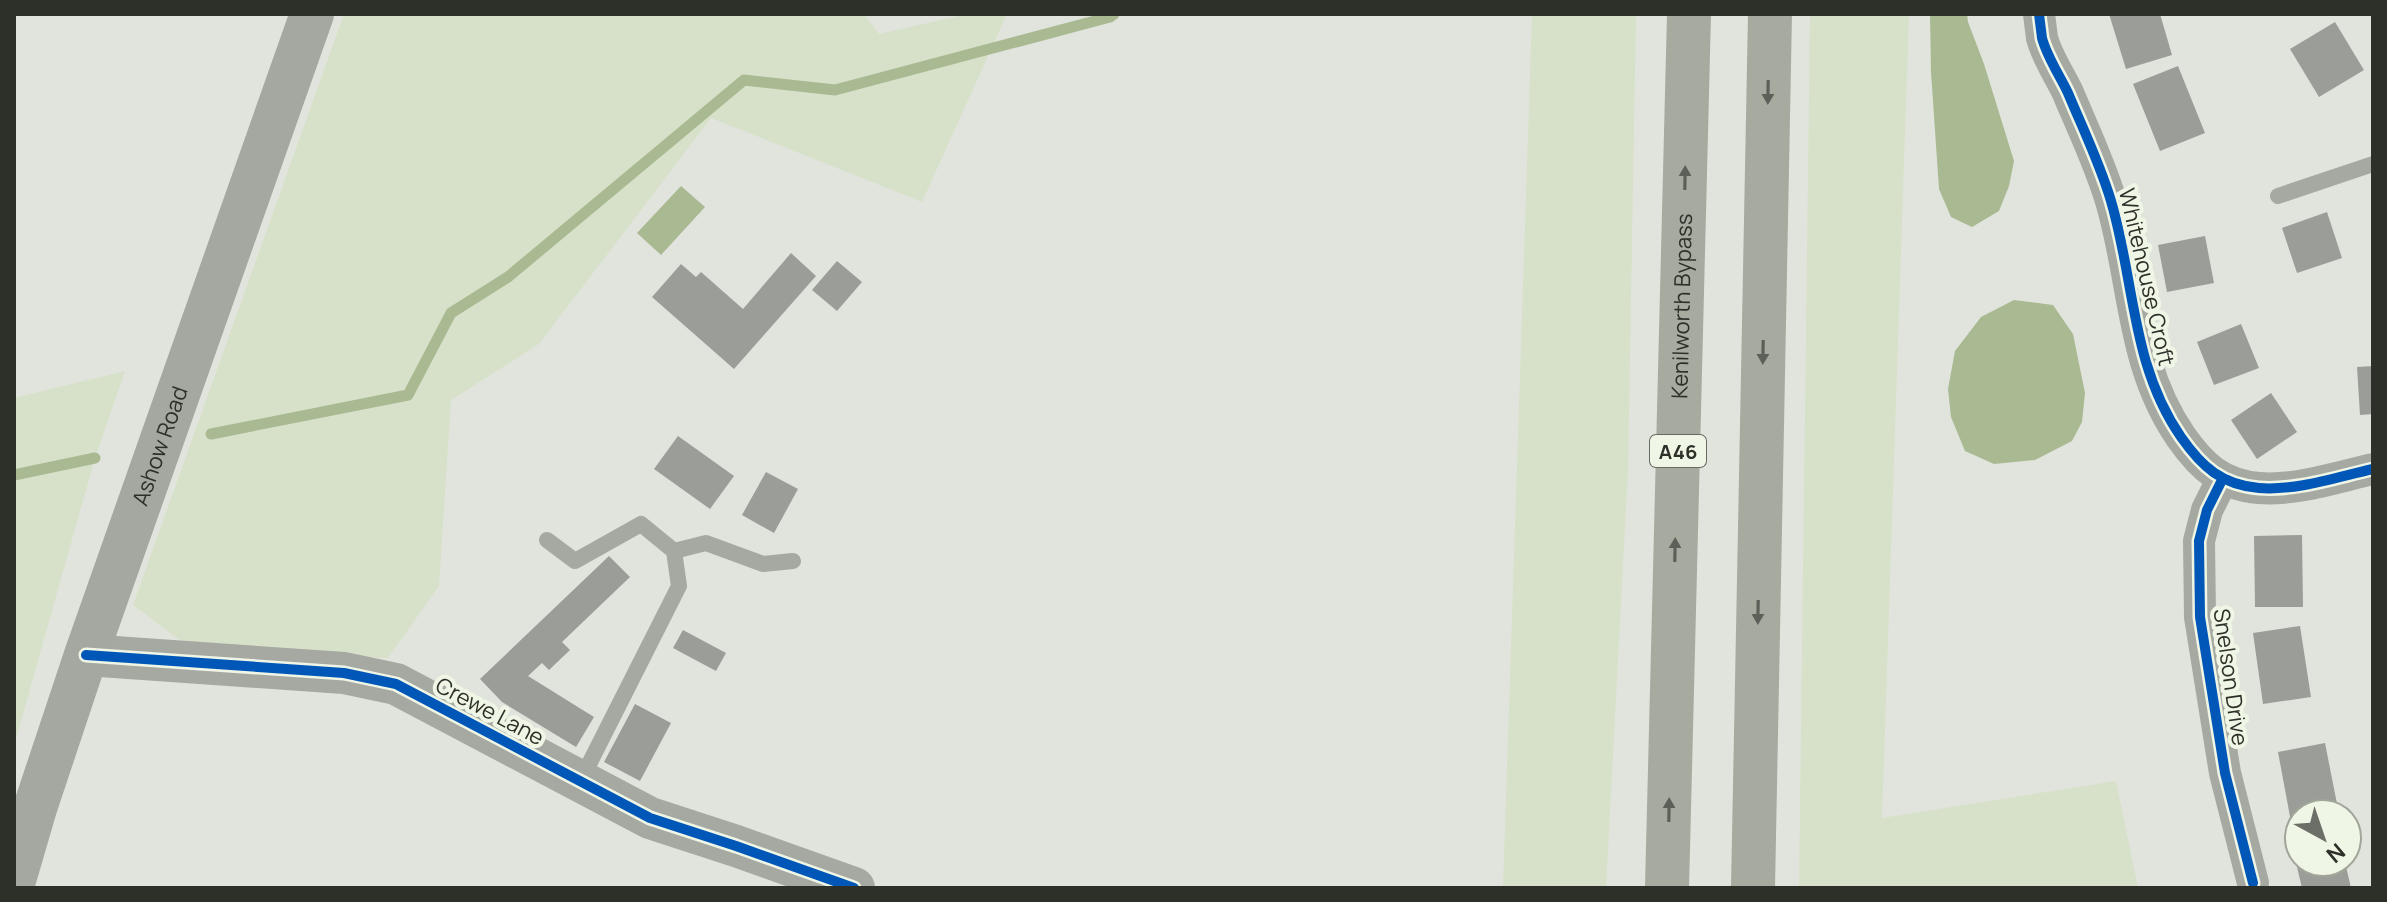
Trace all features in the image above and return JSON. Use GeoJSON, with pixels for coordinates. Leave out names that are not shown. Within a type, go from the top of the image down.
{"type":"FeatureCollection","features":[{"type":"Feature","properties":{"kind":"highway","name":"Kenilworth Bypass"},"geometry":{"type":"LineString","coordinates":[[1667,888],[1689,14]]}},
{"type":"Feature","properties":{"kind":"highway"},"geometry":{"type":"LineString","coordinates":[[1753,888],[1770,14]]}},
{"type":"Feature","properties":{"kind":"main road","name":"Ashow Road"},"geometry":{"type":"LineString","coordinates":[[14,880],[86,655],[312,14]]}},
{"type":"Feature","properties":{"kind":"street","name":"Whitehouse Croft"},"geometry":{"type":"LineString","coordinates":[[2039,14],[2043,40],[2103,175],[2116,218],[2136,326],[2150,379],[2163,410],[2189,449],[2206,469],[2241,485],[2261,488],[2285,488],[2373,469]]}},
{"type":"Feature","properties":{"kind":"street","name":"Snelson Drive"},"geometry":{"type":"LineString","coordinates":[[2223,478],[2207,510],[2199,541],[2200,617],[2225,773],[2253,883]]}},
{"type":"Feature","properties":{"kind":"street","name":"Crewe Lane"},"geometry":{"type":"LineString","coordinates":[[86,655],[344,673],[396,684],[650,818],[854,888]]}},
{"type":"Feature","properties":{"kind":"lane"},"geometry":{"type":"LineString","coordinates":[[2278,196],[2373,164]]}},
{"type":"Feature","properties":{"kind":"lane"},"geometry":{"type":"LineString","coordinates":[[547,540],[575,561],[641,524],[674,551],[679,586],[580,782]]}},
{"type":"Feature","properties":{"kind":"lane"},"geometry":{"type":"LineString","coordinates":[[674,551],[706,543],[763,564],[793,561]]}},
{"type":"Feature","properties":{"kind":"shaded area"},"geometry":{"type":"Polygon","coordinates":[[[344,14],[864,14],[879,34],[967,14],[1007,14],[922,202],[711,118],[539,344],[451,400],[439,586],[388,658],[190,648],[133,605],[344,14]]]}},
{"type":"Feature","properties":{"kind":"shaded area"},"geometry":{"type":"Polygon","coordinates":[[[1532,14],[1636,14],[1628,470],[1606,888],[1503,888],[1532,14]]]}},
{"type":"Feature","properties":{"kind":"shaded area"},"geometry":{"type":"Polygon","coordinates":[[[1810,14],[1909,14],[1882,818],[2116,781],[2138,888],[1799,888],[1810,14]]]}},
{"type":"Feature","properties":{"kind":"shaded area"},"geometry":{"type":"Polygon","coordinates":[[[1930,14],[1967,14],[2014,161],[1999,211],[1972,227],[1951,217],[1939,189],[1930,14]]]}},
{"type":"Feature","properties":{"kind":"shaded area"},"geometry":{"type":"Polygon","coordinates":[[[681,186],[705,207],[661,255],[637,233],[681,186]]]}},
{"type":"Feature","properties":{"kind":"shaded area"},"geometry":{"type":"Polygon","coordinates":[[[2014,300],[2053,305],[2073,334],[2085,393],[2082,422],[2072,441],[2035,460],[1994,464],[1965,451],[1951,417],[1948,389],[1955,351],[1981,317],[2014,300]]]}},
{"type":"Feature","properties":{"kind":"shaded area"},"geometry":{"type":"Polygon","coordinates":[[[125,371],[95,458],[14,746],[14,398],[125,371]]]}},
{"type":"Feature","properties":{"kind":"building"},"geometry":{"type":"Polygon","coordinates":[[[2109,14],[2160,14],[2172,55],[2126,69],[2109,14]]]}},
{"type":"Feature","properties":{"kind":"building"},"geometry":{"type":"Polygon","coordinates":[[[2335,22],[2364,70],[2319,97],[2290,49],[2335,22]]]}},
{"type":"Feature","properties":{"kind":"building"},"geometry":{"type":"Polygon","coordinates":[[[2178,66],[2205,133],[2160,151],[2133,84],[2178,66]]]}},
{"type":"Feature","properties":{"kind":"building"},"geometry":{"type":"Polygon","coordinates":[[[2327,212],[2342,258],[2297,273],[2282,228],[2327,212]]]}},
{"type":"Feature","properties":{"kind":"building"},"geometry":{"type":"Polygon","coordinates":[[[2205,236],[2214,283],[2167,292],[2158,245],[2205,236]]]}},
{"type":"Feature","properties":{"kind":"building"},"geometry":{"type":"Polygon","coordinates":[[[791,253],[816,276],[734,369],[652,297],[681,264],[696,277],[701,272],[743,309],[791,253]]]}},
{"type":"Feature","properties":{"kind":"building"},"geometry":{"type":"Polygon","coordinates":[[[837,261],[862,282],[837,311],[812,290],[837,261]]]}},
{"type":"Feature","properties":{"kind":"building"},"geometry":{"type":"Polygon","coordinates":[[[2241,324],[2259,368],[2214,385],[2197,342],[2241,324]]]}},
{"type":"Feature","properties":{"kind":"building"},"geometry":{"type":"Polygon","coordinates":[[[2373,366],[2373,414],[2360,415],[2357,367],[2373,366]]]}},
{"type":"Feature","properties":{"kind":"building"},"geometry":{"type":"Polygon","coordinates":[[[2271,393],[2297,432],[2257,459],[2231,420],[2271,393]]]}},
{"type":"Feature","properties":{"kind":"building"},"geometry":{"type":"Polygon","coordinates":[[[678,436],[734,476],[710,509],[654,469],[678,436]]]}},
{"type":"Feature","properties":{"kind":"building"},"geometry":{"type":"Polygon","coordinates":[[[766,472],[798,489],[774,533],[742,515],[766,472]]]}},
{"type":"Feature","properties":{"kind":"building"},"geometry":{"type":"Polygon","coordinates":[[[2302,535],[2303,607],[2255,607],[2254,536],[2302,535]]]}},
{"type":"Feature","properties":{"kind":"building"},"geometry":{"type":"Polygon","coordinates":[[[609,556],[630,577],[562,642],[570,650],[549,670],[542,663],[528,676],[594,717],[576,747],[502,702],[480,679],[609,556]]]}},
{"type":"Feature","properties":{"kind":"building"},"geometry":{"type":"Polygon","coordinates":[[[2300,626],[2311,697],[2263,704],[2253,633],[2300,626]]]}},
{"type":"Feature","properties":{"kind":"building"},"geometry":{"type":"Polygon","coordinates":[[[683,630],[726,653],[716,671],[673,648],[683,630]]]}},
{"type":"Feature","properties":{"kind":"building"},"geometry":{"type":"Polygon","coordinates":[[[635,704],[671,723],[640,781],[604,762],[635,704]]]}},
{"type":"Feature","properties":{"kind":"building"},"geometry":{"type":"Polygon","coordinates":[[[2325,743],[2336,798],[2287,798],[2278,752],[2325,743]]]}},
{"type":"Feature","properties":{"kind":"building"},"geometry":{"type":"Polygon","coordinates":[[[2300,878],[2349,878],[2351,888],[2302,888],[2300,878]]]}},
{"type":"Feature","properties":{"kind":"waterway"},"geometry":{"type":"LineString","coordinates":[[211,434],[408,395],[451,313],[508,277],[744,80],[835,90],[1114,14]]}},
{"type":"Feature","properties":{"kind":"waterway"},"geometry":{"type":"LineString","coordinates":[[14,475],[95,458]]}},
{"type":"Feature","properties":{"kind":"cycle path"},"geometry":{"type":"LineString","coordinates":[[2039,14],[2044,45],[2068,93],[2111,201],[2136,322],[2152,381],[2181,437],[2214,473],[2246,486],[2287,487],[2373,469]]}},
{"type":"Feature","properties":{"kind":"cycle path"},"geometry":{"type":"LineString","coordinates":[[2223,478],[2207,510],[2199,541],[2200,617],[2225,773],[2253,883]]}},
{"type":"Feature","properties":{"kind":"cycle path"},"geometry":{"type":"LineString","coordinates":[[86,655],[344,673],[396,684],[650,818],[854,888]]}}]}
